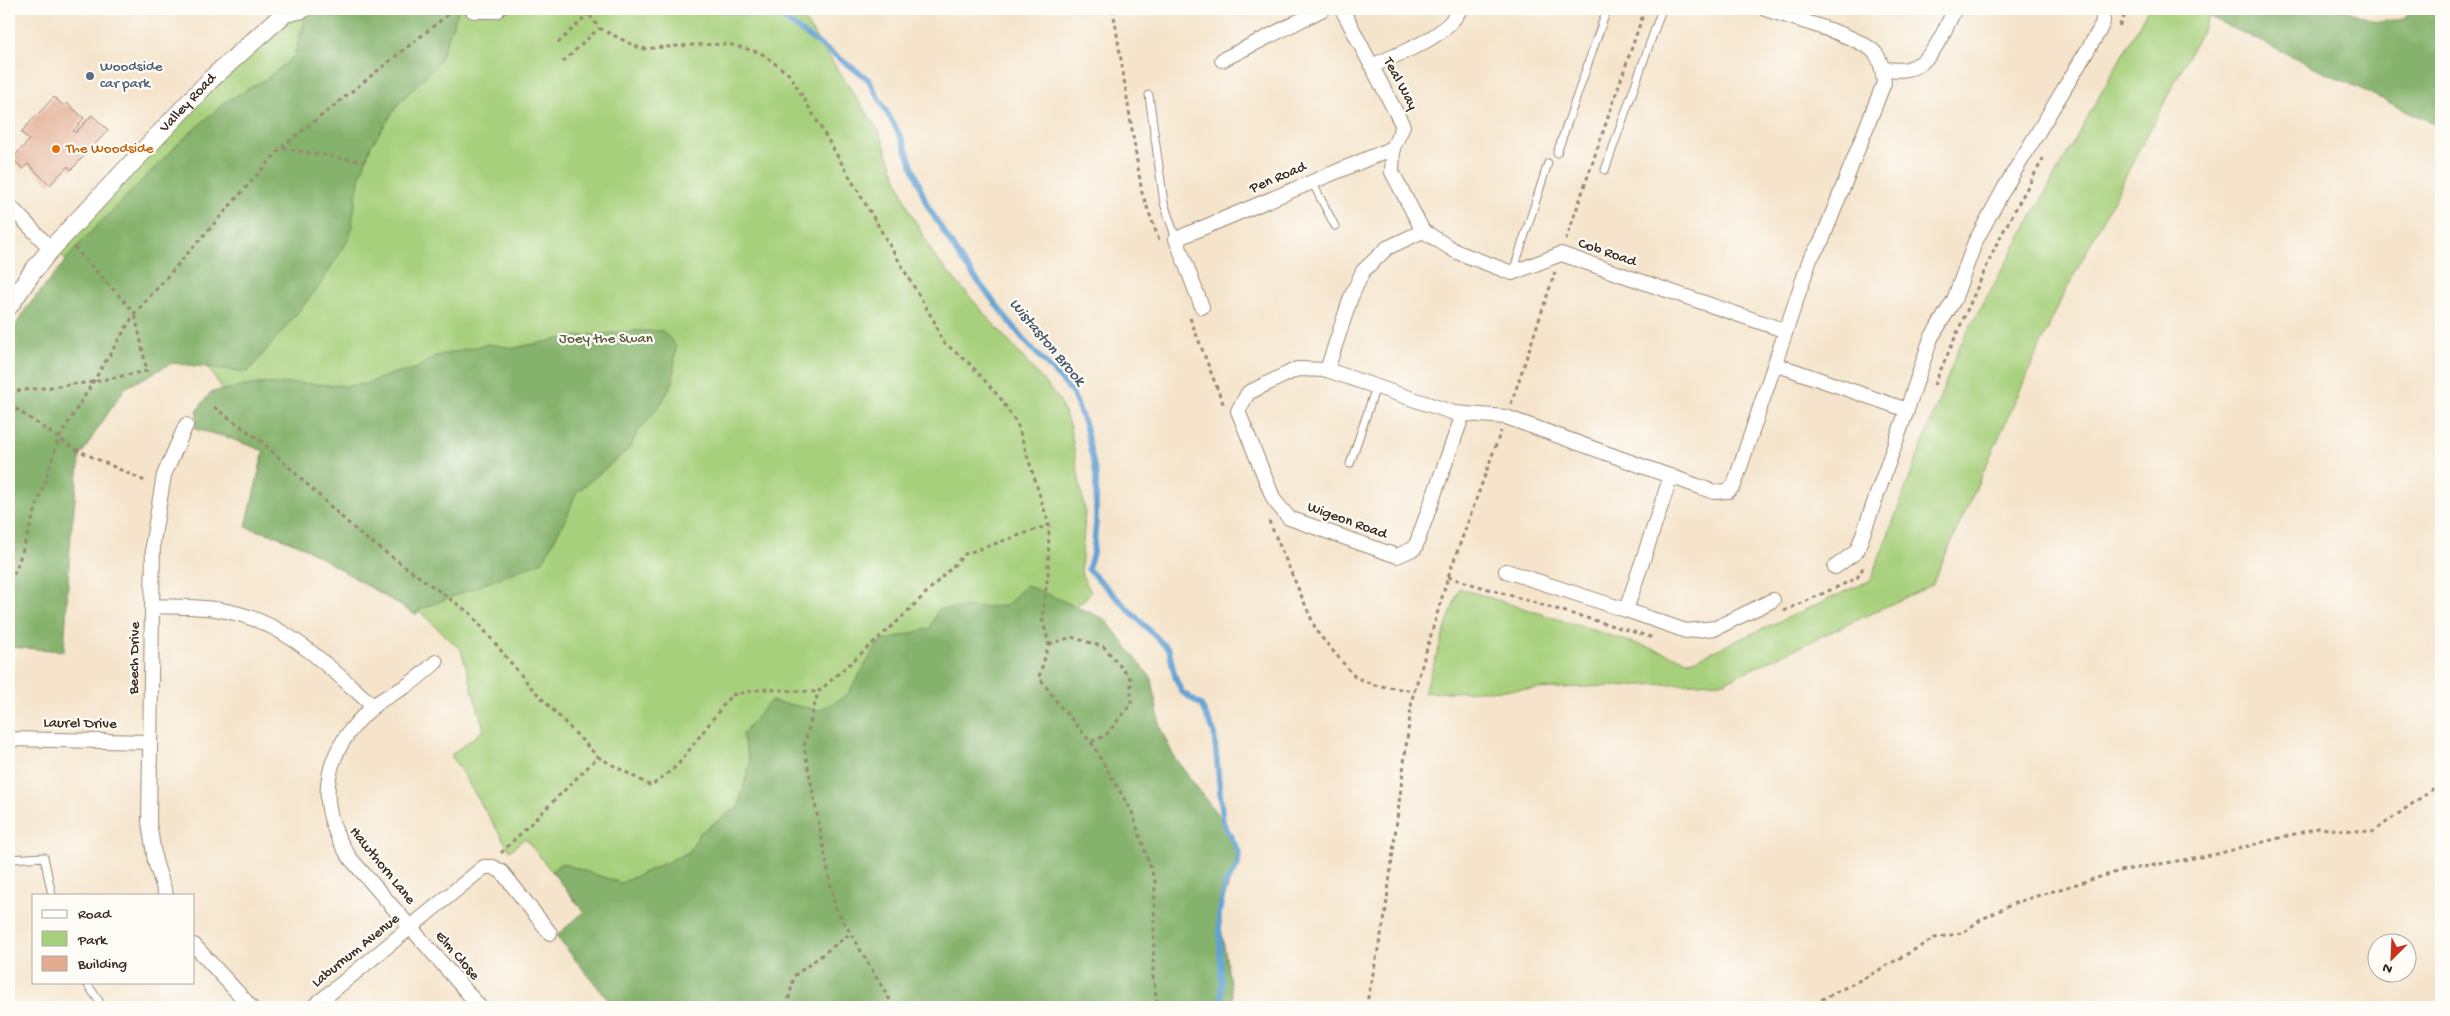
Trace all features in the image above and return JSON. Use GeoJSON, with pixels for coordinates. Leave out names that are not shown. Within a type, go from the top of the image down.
{"type":"FeatureCollection","features":[{"type":"Feature","properties":{"kind":"street","name":"Valley Road"},"geometry":{"type":"LineString","coordinates":[[9,306],[51,249],[212,78],[285,13],[303,9]]}},
{"type":"Feature","properties":{"kind":"street"},"geometry":{"type":"LineString","coordinates":[[474,9],[496,9]]}},
{"type":"Feature","properties":{"kind":"street"},"geometry":{"type":"LineString","coordinates":[[1222,60],[1323,9]]}},
{"type":"Feature","properties":{"kind":"street","name":"Teal Way"},"geometry":{"type":"LineString","coordinates":[[1342,9],[1404,126],[1393,148],[1392,172],[1424,231]]}},
{"type":"Feature","properties":{"kind":"street"},"geometry":{"type":"LineString","coordinates":[[1372,66],[1436,35],[1455,19],[1460,9]]}},
{"type":"Feature","properties":{"kind":"street"},"geometry":{"type":"LineString","coordinates":[[1512,273],[1458,252],[1424,231],[1387,248],[1363,271],[1351,298],[1327,370],[1454,414],[1506,417],[1714,492],[1728,491],[1734,485],[1810,259],[1822,240],[1884,83],[1883,70],[1876,53],[1862,42],[1765,9]]}},
{"type":"Feature","properties":{"kind":"street"},"geometry":{"type":"LineString","coordinates":[[1883,70],[1908,69],[1924,62],[1936,46],[1955,9]]}},
{"type":"Feature","properties":{"kind":"street"},"geometry":{"type":"LineString","coordinates":[[1835,567],[1857,551],[1907,410],[1930,338],[1954,300],[1975,242],[2005,187],[2099,31],[2103,22],[2102,9]]}},
{"type":"Feature","properties":{"kind":"street","name":"Pen Road"},"geometry":{"type":"LineString","coordinates":[[1176,239],[1393,148]]}},
{"type":"Feature","properties":{"kind":"street"},"geometry":{"type":"LineString","coordinates":[[9,204],[51,249]]}},
{"type":"Feature","properties":{"kind":"street"},"geometry":{"type":"LineString","coordinates":[[1176,239],[1202,307]]}},
{"type":"Feature","properties":{"kind":"street","name":"Cob Road"},"geometry":{"type":"LineString","coordinates":[[1512,273],[1561,254],[1786,331]]}},
{"type":"Feature","properties":{"kind":"street"},"geometry":{"type":"LineString","coordinates":[[1775,364],[1907,410]]}},
{"type":"Feature","properties":{"kind":"street","name":"Wigeon Road"},"geometry":{"type":"LineString","coordinates":[[1327,370],[1297,369],[1248,393],[1238,412],[1274,500],[1289,518],[1397,556],[1415,548],[1463,414]]}},
{"type":"Feature","properties":{"kind":"street","name":"Beech Drive"},"geometry":{"type":"LineString","coordinates":[[166,894],[151,839],[150,742],[153,541],[161,489],[170,460],[186,424]]}},
{"type":"Feature","properties":{"kind":"street"},"geometry":{"type":"LineString","coordinates":[[1626,610],[1671,476]]}},
{"type":"Feature","properties":{"kind":"street"},"geometry":{"type":"LineString","coordinates":[[1506,571],[1686,631],[1716,628],[1773,600]]}},
{"type":"Feature","properties":{"kind":"street"},"geometry":{"type":"LineString","coordinates":[[152,606],[220,610],[256,619],[274,626],[310,650],[373,706]]}},
{"type":"Feature","properties":{"kind":"street","name":"Hawthorn Lane"},"geometry":{"type":"LineString","coordinates":[[410,927],[341,845],[332,827],[327,805],[326,785],[336,756],[349,734],[373,706],[404,687],[436,662]]}},
{"type":"Feature","properties":{"kind":"street","name":"Laurel Drive"},"geometry":{"type":"LineString","coordinates":[[9,739],[150,742]]}},
{"type":"Feature","properties":{"kind":"street","name":"Laburnum Avenue"},"geometry":{"type":"LineString","coordinates":[[312,1007],[484,867],[488,867]]}},
{"type":"Feature","properties":{"kind":"street"},"geometry":{"type":"LineString","coordinates":[[488,867],[502,872],[550,933]]}},
{"type":"Feature","properties":{"kind":"street","name":"Elm Close"},"geometry":{"type":"LineString","coordinates":[[410,927],[480,1007]]}},
{"type":"Feature","properties":{"kind":"street"},"geometry":{"type":"LineString","coordinates":[[195,946],[251,1007]]}},
{"type":"Feature","properties":{"kind":"lane"},"geometry":{"type":"LineString","coordinates":[[1557,153],[1607,9]]}},
{"type":"Feature","properties":{"kind":"lane"},"geometry":{"type":"LineString","coordinates":[[1605,170],[1662,9]]}},
{"type":"Feature","properties":{"kind":"lane"},"geometry":{"type":"LineString","coordinates":[[1149,95],[1164,203],[1176,239]]}},
{"type":"Feature","properties":{"kind":"lane"},"geometry":{"type":"LineString","coordinates":[[1512,273],[1548,163]]}},
{"type":"Feature","properties":{"kind":"lane"},"geometry":{"type":"LineString","coordinates":[[1312,182],[1335,226]]}},
{"type":"Feature","properties":{"kind":"lane"},"geometry":{"type":"LineString","coordinates":[[1350,464],[1376,387]]}},
{"type":"Feature","properties":{"kind":"lane"},"geometry":{"type":"LineString","coordinates":[[9,859],[44,857],[52,894]]}},
{"type":"Feature","properties":{"kind":"lane"},"geometry":{"type":"LineString","coordinates":[[87,984],[103,1007]]}},
{"type":"Feature","properties":{"kind":"path"},"geometry":{"type":"LineString","coordinates":[[9,581],[16,570],[59,438],[135,313],[281,148],[455,9]]}},
{"type":"Feature","properties":{"kind":"path"},"geometry":{"type":"LineString","coordinates":[[585,9],[599,28],[642,49],[690,44],[729,44],[760,53],[790,76],[929,313],[942,340],[969,363],[1001,399],[1018,426],[1049,525],[1048,574],[1042,618],[1049,644],[1039,677],[1060,706],[1091,742],[1132,812],[1155,881],[1153,977],[1158,1007]]}},
{"type":"Feature","properties":{"kind":"path"},"geometry":{"type":"LineString","coordinates":[[1114,9],[1142,193],[1163,249]]}},
{"type":"Feature","properties":{"kind":"path"},"geometry":{"type":"LineString","coordinates":[[1366,1007],[1385,916],[1415,691],[1448,576],[1506,417],[1644,9]]}},
{"type":"Feature","properties":{"kind":"path"},"geometry":{"type":"LineString","coordinates":[[2114,35],[2128,9]]}},
{"type":"Feature","properties":{"kind":"path"},"geometry":{"type":"LineString","coordinates":[[558,43],[589,13]]}},
{"type":"Feature","properties":{"kind":"path"},"geometry":{"type":"LineString","coordinates":[[563,62],[599,28]]}},
{"type":"Feature","properties":{"kind":"path"},"geometry":{"type":"LineString","coordinates":[[281,148],[365,162]]}},
{"type":"Feature","properties":{"kind":"path"},"geometry":{"type":"LineString","coordinates":[[1931,393],[1941,366],[1973,301],[1997,243],[2047,151]]}},
{"type":"Feature","properties":{"kind":"path"},"geometry":{"type":"LineString","coordinates":[[9,392],[92,382],[147,371],[135,313],[64,236]]}},
{"type":"Feature","properties":{"kind":"path"},"geometry":{"type":"LineString","coordinates":[[1188,313],[1227,412]]}},
{"type":"Feature","properties":{"kind":"path"},"geometry":{"type":"LineString","coordinates":[[9,404],[73,448],[161,489]]}},
{"type":"Feature","properties":{"kind":"path"},"geometry":{"type":"LineString","coordinates":[[214,407],[261,441],[360,534],[471,614],[530,686],[598,757],[651,786],[677,766],[731,696],[763,689],[818,692]]}},
{"type":"Feature","properties":{"kind":"path"},"geometry":{"type":"LineString","coordinates":[[1266,512],[1317,632],[1355,677],[1374,685],[1415,691]]}},
{"type":"Feature","properties":{"kind":"path"},"geometry":{"type":"LineString","coordinates":[[894,1007],[835,907],[804,746],[818,692],[899,620],[965,554],[1049,525]]}},
{"type":"Feature","properties":{"kind":"path"},"geometry":{"type":"LineString","coordinates":[[1776,615],[1857,578],[1865,565]]}},
{"type":"Feature","properties":{"kind":"path"},"geometry":{"type":"LineString","coordinates":[[1448,576],[1661,640]]}},
{"type":"Feature","properties":{"kind":"path"},"geometry":{"type":"LineString","coordinates":[[1049,644],[1072,637],[1104,647],[1130,679],[1131,704],[1106,735],[1091,742]]}},
{"type":"Feature","properties":{"kind":"path"},"geometry":{"type":"LineString","coordinates":[[488,867],[598,757]]}},
{"type":"Feature","properties":{"kind":"path"},"geometry":{"type":"LineString","coordinates":[[1807,1007],[1872,974],[1935,938],[1962,933],[1982,919],[2017,902],[2120,871],[2216,854],[2318,828],[2373,832],[2441,783]]}},
{"type":"Feature","properties":{"kind":"path"},"geometry":{"type":"LineString","coordinates":[[788,1007],[794,976],[851,933]]}},
{"type":"Feature","properties":{"kind":"green space","name":"Joey the Swan"},"geometry":{"type":"Polygon","coordinates":[[[303,9],[797,9],[879,131],[909,210],[935,257],[1059,399],[1070,427],[1085,512],[1081,573],[1091,592],[1082,602],[1004,659],[864,810],[584,912],[525,838],[510,851],[451,755],[484,730],[461,650],[419,611],[416,615],[302,546],[246,527],[264,450],[198,353],[51,249],[212,78],[303,9]]]}},
{"type":"Feature","properties":{"kind":"green space"},"geometry":{"type":"Polygon","coordinates":[[[308,9],[459,9],[439,62],[399,103],[371,146],[359,180],[350,237],[318,288],[248,372],[172,363],[125,388],[80,457],[71,534],[64,651],[9,647],[10,335],[25,310],[80,243],[180,142],[225,102],[269,77],[294,56],[308,9]]]}},
{"type":"Feature","properties":{"kind":"green space"},"geometry":{"type":"Polygon","coordinates":[[[2148,9],[2213,9],[2061,300],[1932,585],[1724,682],[1424,693],[1459,588],[1691,661],[1871,580],[1959,347],[2148,9]]]}},
{"type":"Feature","properties":{"kind":"green space"},"geometry":{"type":"Polygon","coordinates":[[[2213,9],[2343,9],[2377,22],[2404,19],[2412,9],[2441,9],[2441,127],[2209,17],[2213,9]]]}},
{"type":"Feature","properties":{"kind":"green space"},"geometry":{"type":"Polygon","coordinates":[[[632,331],[663,331],[676,346],[673,382],[662,402],[637,433],[630,448],[576,493],[568,514],[543,561],[418,610],[416,615],[302,546],[246,527],[264,451],[226,437],[195,429],[198,409],[211,392],[258,384],[298,383],[345,386],[366,384],[394,373],[415,369],[435,356],[489,344],[514,348],[569,337],[632,331]]]}},
{"type":"Feature","properties":{"kind":"green space"},"geometry":{"type":"Polygon","coordinates":[[[1026,585],[1105,619],[1152,679],[1160,727],[1174,757],[1223,822],[1239,852],[1219,915],[1234,1007],[614,1007],[556,936],[584,912],[552,871],[561,863],[621,883],[689,852],[700,833],[738,807],[750,763],[742,735],[770,701],[819,710],[847,695],[879,642],[930,628],[938,609],[1006,606],[1026,585]]]}},
{"type":"Feature","properties":{"kind":"building","name":"The Woodside"},"geometry":{"type":"Polygon","coordinates":[[[54,97],[64,106],[67,103],[84,118],[73,131],[75,133],[92,115],[108,130],[71,170],[68,166],[50,185],[28,164],[23,169],[12,159],[29,140],[21,132],[54,97]]]}},
{"type":"Feature","properties":{"kind":"waterway"},"geometry":{"type":"LineString","coordinates":[[716,9],[778,17]]}},
{"type":"Feature","properties":{"kind":"waterway","name":"Wistaston Brook"},"geometry":{"type":"LineString","coordinates":[[770,9],[868,79],[903,141],[927,205],[962,261],[1024,340],[1072,392],[1085,425],[1096,475],[1096,523],[1093,553],[1088,569],[1169,650],[1175,677],[1182,692],[1201,705],[1214,732],[1223,822],[1239,852],[1238,866],[1225,884],[1219,915],[1222,1007]]}},
{"type":"Feature","properties":{"kind":"place","name":"Woodside car park"},"geometry":{"type":"Point","coordinates":[90,76]}},
{"type":"Feature","properties":{"kind":"place","name":"The Woodside"},"geometry":{"type":"Point","coordinates":[56,149]}}]}
